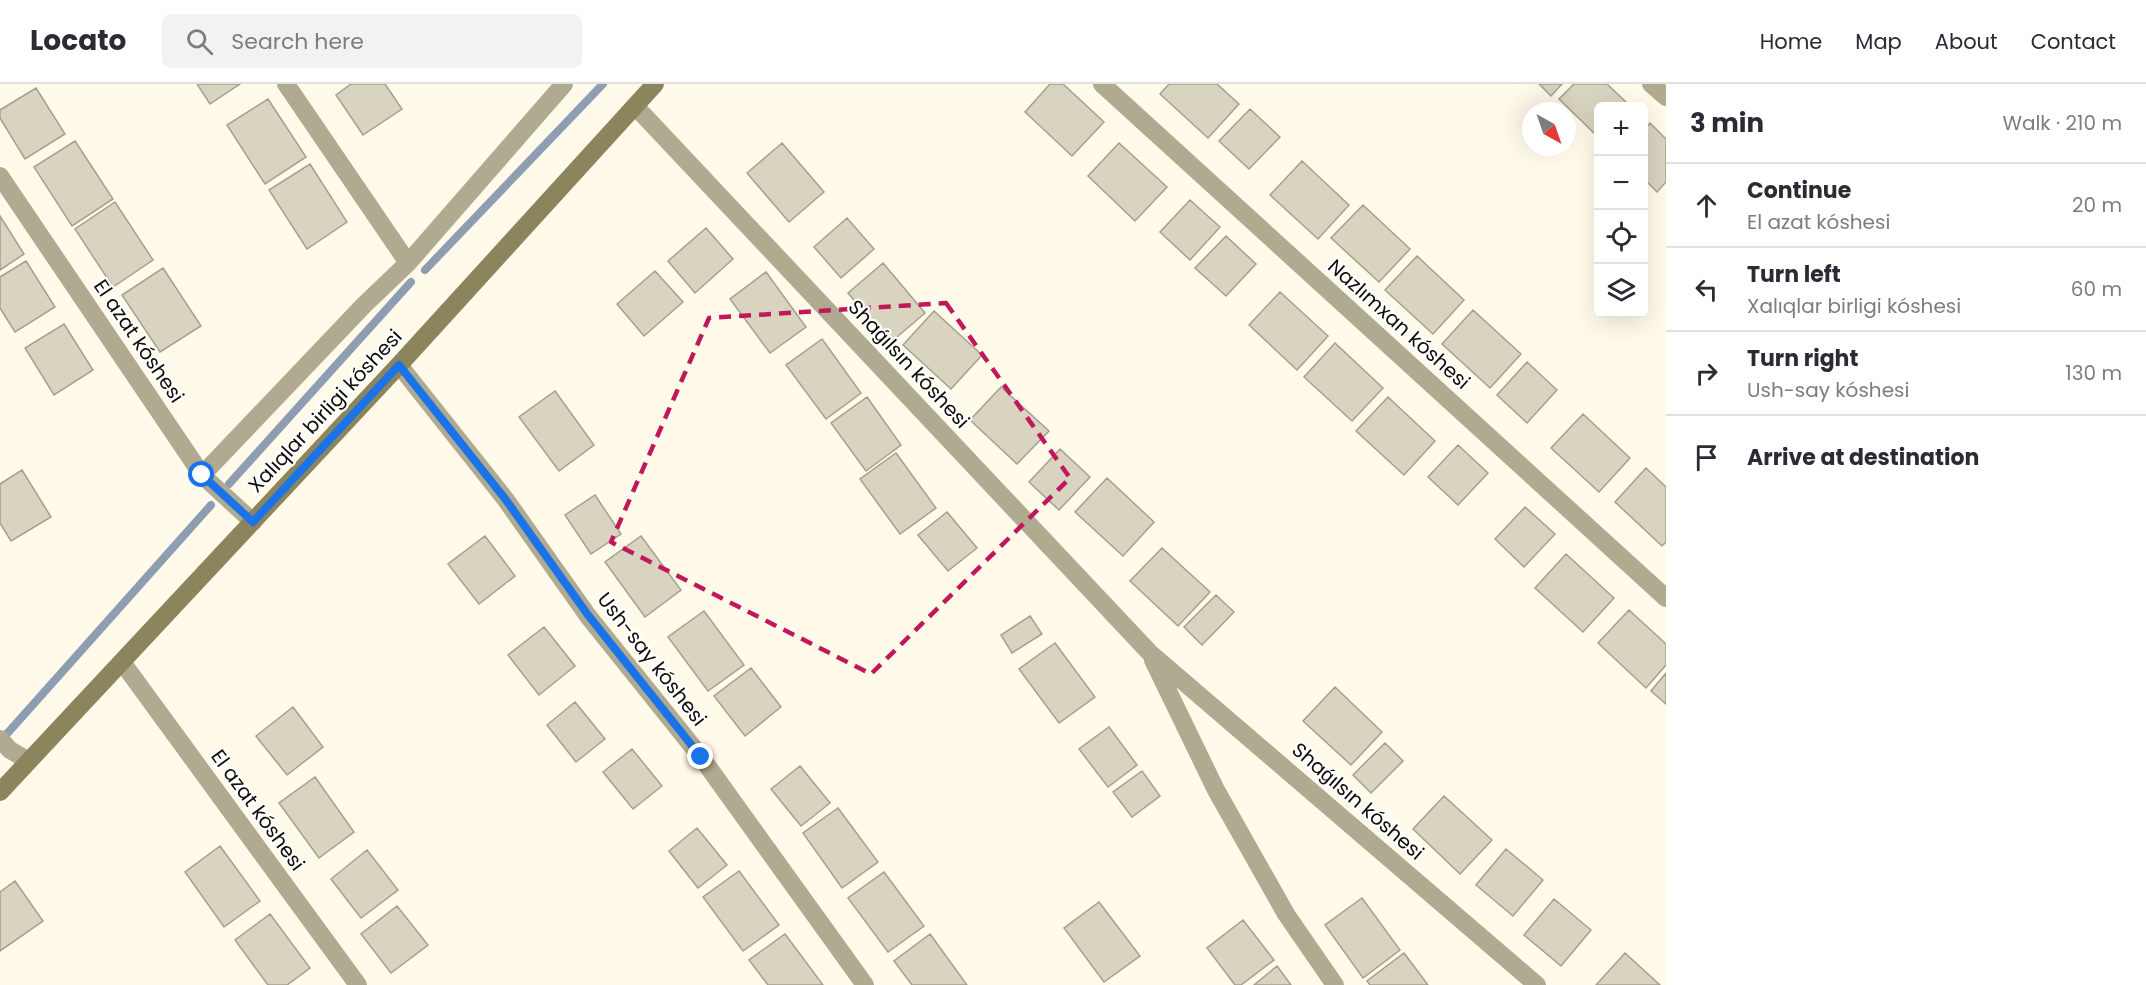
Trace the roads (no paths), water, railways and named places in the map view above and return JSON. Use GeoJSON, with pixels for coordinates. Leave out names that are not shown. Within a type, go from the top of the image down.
{"type":"FeatureCollection","features":[{"type":"Feature","properties":{"kind":"street"},"geometry":{"type":"LineString","coordinates":[[286,84],[408,263]]}},
{"type":"Feature","properties":{"kind":"street"},"geometry":{"type":"LineString","coordinates":[[202,475],[364,305],[408,263],[564,84]]}},
{"type":"Feature","properties":{"kind":"street","name":"Xalıqlar birligi kóshesi"},"geometry":{"type":"LineString","coordinates":[[0,792],[399,365],[656,84]]}},
{"type":"Feature","properties":{"kind":"street","name":"Nazlımxan kóshesi"},"geometry":{"type":"LineString","coordinates":[[1102,84],[1666,598]]}},
{"type":"Feature","properties":{"kind":"street"},"geometry":{"type":"LineString","coordinates":[[1652,84],[1666,97]]}},
{"type":"Feature","properties":{"kind":"street","name":"Shaǵılsın kóshesi"},"geometry":{"type":"LineString","coordinates":[[635,106],[1150,653],[1537,985]]}},
{"type":"Feature","properties":{"kind":"street","name":"El azat kóshesi"},"geometry":{"type":"LineString","coordinates":[[0,176],[202,475],[253,522]]}},
{"type":"Feature","properties":{"kind":"street","name":"Ush-say kóshesi"},"geometry":{"type":"LineString","coordinates":[[399,365],[506,500],[588,615],[701,757],[865,985]]}},
{"type":"Feature","properties":{"kind":"street","name":"Shaǵılsın kóshesi"},"geometry":{"type":"LineString","coordinates":[[1150,653],[1216,790],[1286,914],[1335,985]]}},
{"type":"Feature","properties":{"kind":"street","name":"El azat kóshesi"},"geometry":{"type":"LineString","coordinates":[[122,662],[358,985]]}},
{"type":"Feature","properties":{"kind":"street"},"geometry":{"type":"LineString","coordinates":[[0,739],[10,750],[29,761]]}},
{"type":"Feature","properties":{"kind":"waterway"},"geometry":{"type":"LineString","coordinates":[[425,270],[603,84]]}},
{"type":"Feature","properties":{"kind":"waterway"},"geometry":{"type":"LineString","coordinates":[[229,484],[411,282]]}},
{"type":"Feature","properties":{"kind":"waterway"},"geometry":{"type":"LineString","coordinates":[[5,736],[211,505]]}}]}
